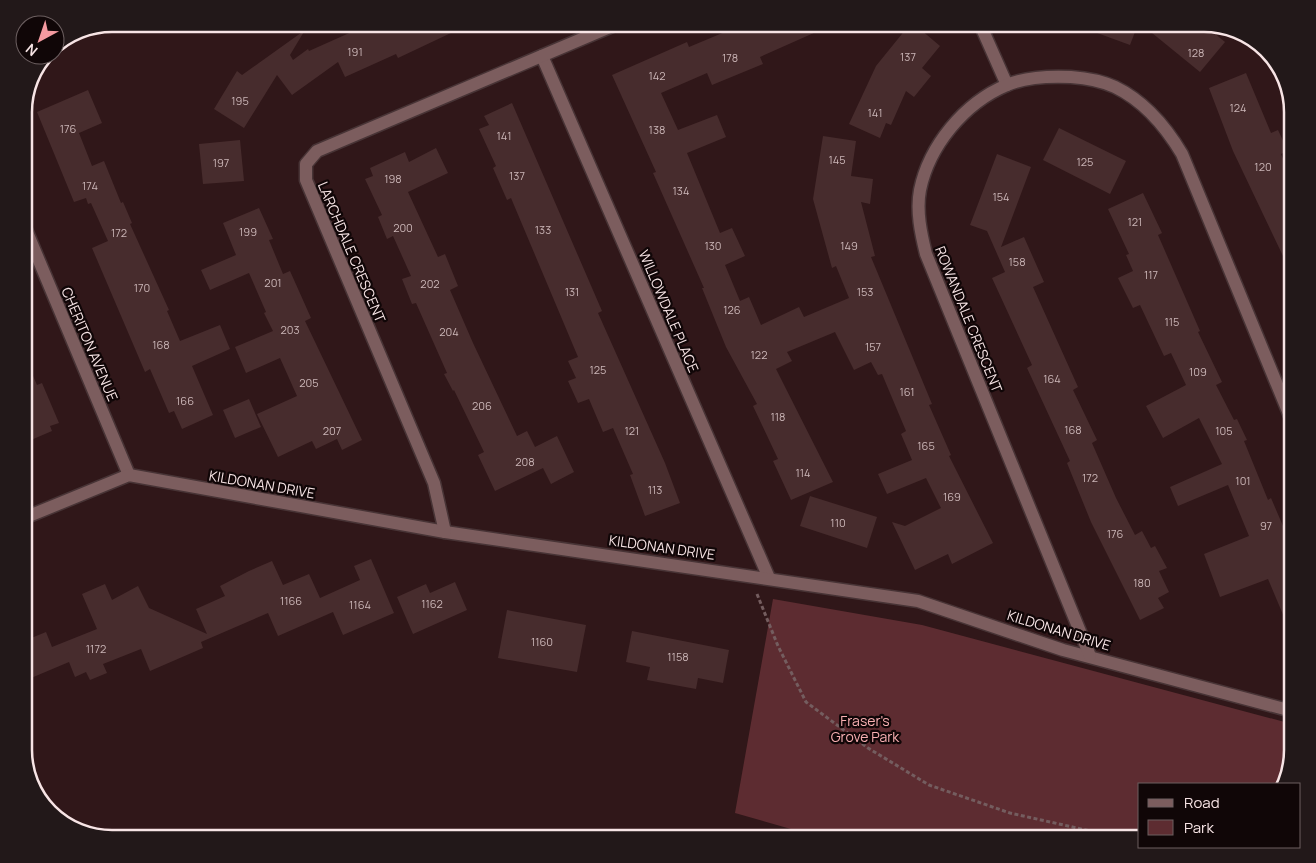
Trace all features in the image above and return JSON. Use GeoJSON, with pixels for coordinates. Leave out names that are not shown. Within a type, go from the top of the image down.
{"type":"FeatureCollection","features":[{"type":"Feature","properties":{"kind":"street","name":"LARCHDALE CRESCENT"},"geometry":{"type":"LineString","coordinates":[[445,532],[434,483],[306,180],[306,164],[317,152],[598,32]]}},
{"type":"Feature","properties":{"kind":"street"},"geometry":{"type":"LineString","coordinates":[[984,32],[1007,85]]}},
{"type":"Feature","properties":{"kind":"street","name":"WILLOWDALE PLACE"},"geometry":{"type":"LineString","coordinates":[[542,56],[769,578]]}},
{"type":"Feature","properties":{"kind":"street","name":"ROWANDALE CRESCENT"},"geometry":{"type":"LineString","coordinates":[[1090,656],[932,268],[920,231],[920,191],[928,165],[941,142],[964,113],[1007,85],[1034,78],[1058,76],[1080,78],[1108,85],[1143,106],[1171,136],[1182,154],[1284,402]]}},
{"type":"Feature","properties":{"kind":"street","name":"CHERITON AVENUE"},"geometry":{"type":"LineString","coordinates":[[33,246],[129,475]]}},
{"type":"Feature","properties":{"kind":"street"},"geometry":{"type":"LineString","coordinates":[[33,514],[129,475]]}},
{"type":"Feature","properties":{"kind":"street","name":"KILDONAN DRIVE"},"geometry":{"type":"LineString","coordinates":[[129,475],[445,532],[918,601],[1063,650],[1284,709]]}},
{"type":"Feature","properties":{"kind":"path"},"geometry":{"type":"LineString","coordinates":[[749,575],[778,646],[806,702],[868,748],[929,785],[1010,813],[1086,830]]}},
{"type":"Feature","properties":{"kind":"green space","name":"Fraser's Grove Park"},"geometry":{"type":"Polygon","coordinates":[[[773,599],[922,625],[1284,722],[1283,761],[1276,783],[1138,783],[1138,830],[794,830],[735,813],[773,599]]]}},
{"type":"Feature","properties":{"kind":"building"},"geometry":{"type":"Polygon","coordinates":[[[302,32],[304,32],[290,55],[293,60],[308,49],[309,51],[352,32],[453,32],[398,58],[396,54],[345,77],[338,62],[292,95],[277,75],[244,128],[214,109],[237,71],[242,75],[302,32]]]}},
{"type":"Feature","properties":{"kind":"building"},"geometry":{"type":"Polygon","coordinates":[[[725,32],[816,32],[760,57],[763,64],[712,85],[707,73],[661,93],[678,130],[717,115],[726,137],[687,153],[720,233],[732,228],[745,256],[725,265],[740,301],[749,297],[761,325],[799,307],[804,317],[849,298],[836,266],[832,268],[813,199],[823,136],[856,141],[851,176],[873,179],[870,204],[861,202],[875,256],[871,257],[932,404],[929,405],[951,455],[949,456],[993,543],[952,564],[948,554],[915,570],[892,522],[905,526],[941,508],[926,478],[887,494],[878,474],[912,460],[901,434],[906,431],[882,374],[878,375],[871,362],[854,370],[835,332],[787,352],[792,361],[776,369],[833,482],[791,500],[773,461],[778,459],[753,406],[757,404],[726,347],[702,288],[704,288],[653,173],[656,172],[612,75],[687,42],[689,47],[725,32]]]}},
{"type":"Feature","properties":{"kind":"building"},"geometry":{"type":"Polygon","coordinates":[[[904,32],[923,32],[940,46],[922,68],[931,76],[914,97],[906,91],[891,125],[886,123],[880,138],[849,124],[876,66],[904,32]]]}},
{"type":"Feature","properties":{"kind":"building"},"geometry":{"type":"Polygon","coordinates":[[[1094,32],[1135,32],[1130,45],[1094,32]]]}},
{"type":"Feature","properties":{"kind":"building"},"geometry":{"type":"Polygon","coordinates":[[[1151,32],[1214,33],[1225,42],[1200,72],[1151,32]]]}},
{"type":"Feature","properties":{"kind":"building"},"geometry":{"type":"Polygon","coordinates":[[[1246,73],[1271,133],[1278,130],[1284,143],[1284,153],[1281,154],[1284,161],[1284,258],[1233,151],[1209,88],[1246,73]]]}},
{"type":"Feature","properties":{"kind":"building"},"geometry":{"type":"Polygon","coordinates":[[[88,90],[102,123],[79,133],[92,166],[104,161],[169,310],[167,311],[180,341],[220,325],[230,349],[192,366],[213,415],[182,429],[174,411],[169,413],[150,369],[145,372],[92,248],[108,241],[91,203],[88,204],[86,198],[74,202],[37,112],[88,90]]]}},
{"type":"Feature","properties":{"kind":"building"},"geometry":{"type":"Polygon","coordinates":[[[512,103],[602,311],[598,313],[665,463],[680,503],[645,516],[630,475],[633,474],[613,428],[603,432],[589,399],[578,403],[568,381],[576,378],[568,361],[578,357],[511,198],[507,200],[493,168],[496,166],[479,129],[489,125],[484,116],[512,103]]]}},
{"type":"Feature","properties":{"kind":"building"},"geometry":{"type":"Polygon","coordinates":[[[1059,128],[1126,161],[1110,194],[1043,160],[1059,128]]]}},
{"type":"Feature","properties":{"kind":"building"},"geometry":{"type":"Polygon","coordinates":[[[240,140],[244,181],[203,184],[199,144],[240,140]]]}},
{"type":"Feature","properties":{"kind":"building"},"geometry":{"type":"Polygon","coordinates":[[[436,148],[448,173],[408,192],[438,257],[445,254],[458,286],[450,290],[517,436],[527,431],[535,447],[557,436],[574,472],[551,484],[543,468],[495,491],[478,455],[484,452],[454,390],[444,374],[447,373],[416,303],[412,304],[402,279],[411,276],[393,236],[387,239],[378,217],[382,215],[365,179],[373,176],[370,168],[405,152],[409,162],[436,148]]]}},
{"type":"Feature","properties":{"kind":"building"},"geometry":{"type":"Polygon","coordinates":[[[997,154],[1031,167],[1001,247],[1024,237],[1044,282],[1033,287],[1078,387],[1073,390],[1097,440],[1092,443],[1116,498],[1135,535],[1142,531],[1151,548],[1155,546],[1167,568],[1159,571],[1169,592],[1158,598],[1164,608],[1140,620],[1091,522],[1067,463],[1070,461],[1027,368],[1032,365],[992,278],[1005,272],[987,231],[970,225],[997,154]]]}},
{"type":"Feature","properties":{"kind":"building"},"geometry":{"type":"Polygon","coordinates":[[[1143,193],[1162,233],[1158,235],[1200,331],[1198,332],[1222,382],[1216,385],[1234,420],[1237,419],[1247,440],[1244,441],[1268,500],[1271,498],[1284,528],[1284,617],[1268,579],[1220,597],[1204,554],[1249,536],[1228,485],[1178,506],[1170,487],[1222,464],[1199,418],[1163,438],[1146,406],[1186,385],[1171,353],[1164,356],[1140,305],[1133,308],[1118,278],[1133,271],[1126,255],[1129,254],[1108,209],[1143,193]]]}},
{"type":"Feature","properties":{"kind":"building"},"geometry":{"type":"Polygon","coordinates":[[[259,208],[273,239],[269,240],[283,274],[290,271],[311,318],[305,321],[362,440],[342,450],[337,439],[316,449],[312,441],[278,457],[257,414],[297,396],[280,358],[246,373],[235,347],[273,331],[264,313],[266,312],[249,273],[210,290],[201,270],[236,255],[223,223],[259,208]]]}},
{"type":"Feature","properties":{"kind":"building"},"geometry":{"type":"Polygon","coordinates":[[[33,376],[37,385],[42,383],[59,423],[50,426],[52,431],[33,439],[33,376]]]}},
{"type":"Feature","properties":{"kind":"building"},"geometry":{"type":"Polygon","coordinates":[[[249,399],[261,427],[235,438],[223,410],[249,399]]]}},
{"type":"Feature","properties":{"kind":"building"},"geometry":{"type":"Polygon","coordinates":[[[810,496],[877,517],[867,548],[800,526],[810,496]]]}},
{"type":"Feature","properties":{"kind":"building"},"geometry":{"type":"Polygon","coordinates":[[[371,559],[394,613],[343,635],[333,612],[278,636],[268,613],[201,642],[203,648],[150,671],[141,649],[103,664],[107,673],[90,680],[86,672],[75,677],[69,662],[33,677],[33,637],[46,632],[52,647],[97,629],[82,594],[105,584],[112,600],[138,586],[149,608],[207,634],[196,609],[225,596],[220,586],[249,571],[272,561],[283,585],[309,574],[320,598],[360,580],[354,566],[371,559]]]}},
{"type":"Feature","properties":{"kind":"building"},"geometry":{"type":"Polygon","coordinates":[[[455,582],[467,610],[413,634],[397,597],[426,584],[430,593],[455,582]]]}},
{"type":"Feature","properties":{"kind":"building"},"geometry":{"type":"Polygon","coordinates":[[[507,610],[586,625],[577,672],[498,658],[507,610]]]}},
{"type":"Feature","properties":{"kind":"building"},"geometry":{"type":"Polygon","coordinates":[[[632,631],[729,650],[723,683],[698,678],[696,689],[647,680],[650,667],[626,662],[632,631]]]}}]}
